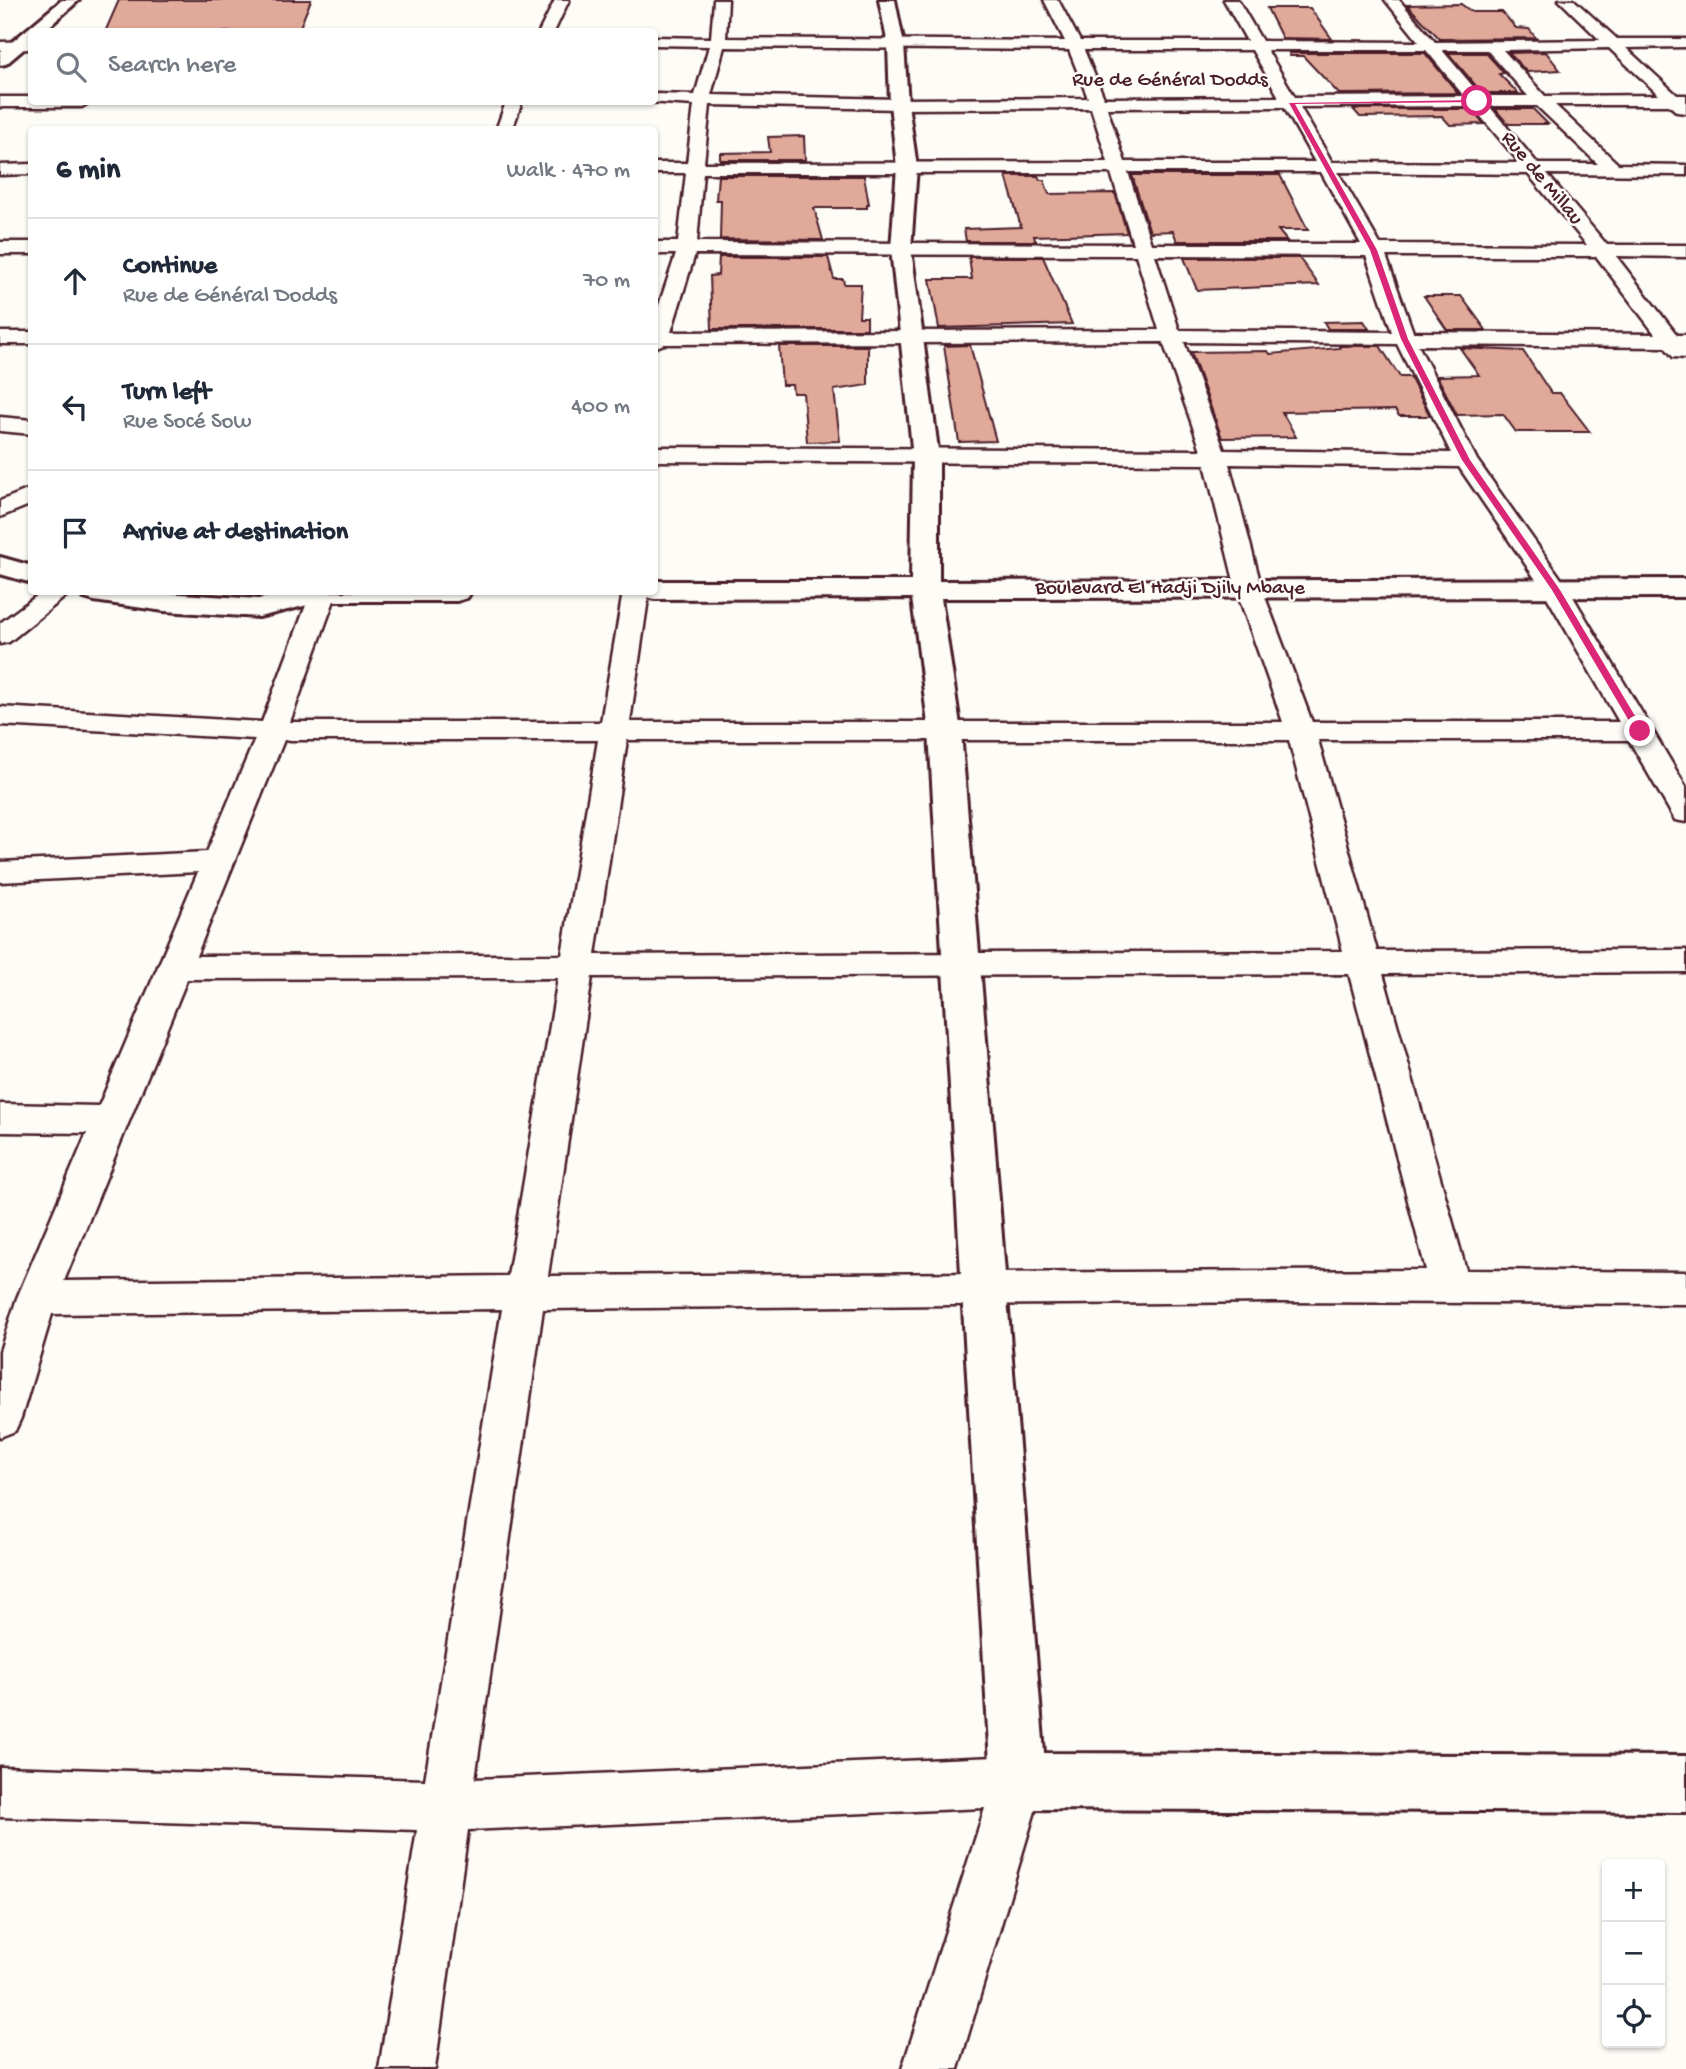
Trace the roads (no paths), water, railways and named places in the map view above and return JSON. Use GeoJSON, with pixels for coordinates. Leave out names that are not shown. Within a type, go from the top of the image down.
{"type":"FeatureCollection","features":[{"type":"Feature","properties":{"kind":"street"},"geometry":{"type":"LineString","coordinates":[[37,28],[71,0]]}},
{"type":"Feature","properties":{"kind":"street"},"geometry":{"type":"LineString","coordinates":[[548,28],[562,0]]}},
{"type":"Feature","properties":{"kind":"street"},"geometry":{"type":"LineString","coordinates":[[658,333],[687,249],[702,100],[718,42],[721,0]]}},
{"type":"Feature","properties":{"kind":"street"},"geometry":{"type":"LineString","coordinates":[[887,0],[896,45],[899,104],[907,167],[901,249],[926,457],[925,588],[944,732],[1019,1781],[930,2069]]}},
{"type":"Feature","properties":{"kind":"street"},"geometry":{"type":"LineString","coordinates":[[1051,0],[1075,45],[1097,101],[1171,336],[1215,456],[1249,589],[1301,732],[1450,1285]]}},
{"type":"Feature","properties":{"kind":"street"},"geometry":{"type":"LineString","coordinates":[[1231,0],[1374,250],[1405,339],[1466,460],[1556,590],[1640,731],[1672,762],[1686,813]]}},
{"type":"Feature","properties":{"kind":"street","name":"Rue de Millau"},"geometry":{"type":"LineString","coordinates":[[1392,0],[1434,46],[1533,170],[1678,341],[1686,360]]}},
{"type":"Feature","properties":{"kind":"street"},"geometry":{"type":"LineString","coordinates":[[1566,0],[1682,104]]}},
{"type":"Feature","properties":{"kind":"street"},"geometry":{"type":"LineString","coordinates":[[658,41],[896,45],[1492,46],[1686,43]]}},
{"type":"Feature","properties":{"kind":"street"},"geometry":{"type":"LineString","coordinates":[[0,60],[16,46]]}},
{"type":"Feature","properties":{"kind":"street"},"geometry":{"type":"LineString","coordinates":[[1492,46],[1542,102],[1614,170]]}},
{"type":"Feature","properties":{"kind":"street","name":"Rue de Général Dodds"},"geometry":{"type":"LineString","coordinates":[[658,99],[899,104],[1097,101],[1682,104]]}},
{"type":"Feature","properties":{"kind":"street"},"geometry":{"type":"LineString","coordinates":[[0,103],[28,103]]}},
{"type":"Feature","properties":{"kind":"street"},"geometry":{"type":"LineString","coordinates":[[505,126],[513,105]]}},
{"type":"Feature","properties":{"kind":"street"},"geometry":{"type":"LineString","coordinates":[[658,168],[1327,167],[1686,170]]}},
{"type":"Feature","properties":{"kind":"street"},"geometry":{"type":"LineString","coordinates":[[0,170],[28,169]]}},
{"type":"Feature","properties":{"kind":"street"},"geometry":{"type":"LineString","coordinates":[[0,248],[28,247]]}},
{"type":"Feature","properties":{"kind":"street"},"geometry":{"type":"LineString","coordinates":[[658,248],[1686,251]]}},
{"type":"Feature","properties":{"kind":"street"},"geometry":{"type":"LineString","coordinates":[[658,339],[1171,336],[1678,341]]}},
{"type":"Feature","properties":{"kind":"street"},"geometry":{"type":"LineString","coordinates":[[0,338],[28,338]]}},
{"type":"Feature","properties":{"kind":"street"},"geometry":{"type":"LineString","coordinates":[[0,424],[28,427]]}},
{"type":"Feature","properties":{"kind":"street"},"geometry":{"type":"LineString","coordinates":[[658,454],[1215,456],[1466,460]]}},
{"type":"Feature","properties":{"kind":"street"},"geometry":{"type":"LineString","coordinates":[[0,510],[28,497]]}},
{"type":"Feature","properties":{"kind":"street"},"geometry":{"type":"LineString","coordinates":[[0,565],[28,574]]}},
{"type":"Feature","properties":{"kind":"street","name":"Boulevard El Hadji Djily Mbaye"},"geometry":{"type":"LineString","coordinates":[[658,590],[1686,588]]}},
{"type":"Feature","properties":{"kind":"street"},"geometry":{"type":"LineString","coordinates":[[0,635],[54,595]]}},
{"type":"Feature","properties":{"kind":"street"},"geometry":{"type":"LineString","coordinates":[[116,595],[175,603],[259,607],[311,595]]}},
{"type":"Feature","properties":{"kind":"street"},"geometry":{"type":"LineString","coordinates":[[0,1418],[37,1298],[273,731],[323,595]]}},
{"type":"Feature","properties":{"kind":"street"},"geometry":{"type":"LineString","coordinates":[[407,2069],[636,595]]}},
{"type":"Feature","properties":{"kind":"street"},"geometry":{"type":"LineString","coordinates":[[0,716],[273,731],[1640,731]]}},
{"type":"Feature","properties":{"kind":"street"},"geometry":{"type":"LineString","coordinates":[[0,872],[219,861]]}},
{"type":"Feature","properties":{"kind":"street"},"geometry":{"type":"LineString","coordinates":[[174,968],[578,964],[1686,961]]}},
{"type":"Feature","properties":{"kind":"street"},"geometry":{"type":"LineString","coordinates":[[0,1118],[110,1120]]}},
{"type":"Feature","properties":{"kind":"street"},"geometry":{"type":"LineString","coordinates":[[37,1298],[985,1287],[1450,1285],[1686,1288]]}},
{"type":"Feature","properties":{"kind":"street"},"geometry":{"type":"LineString","coordinates":[[0,1792],[446,1806],[1019,1781],[1686,1784]]}}]}
